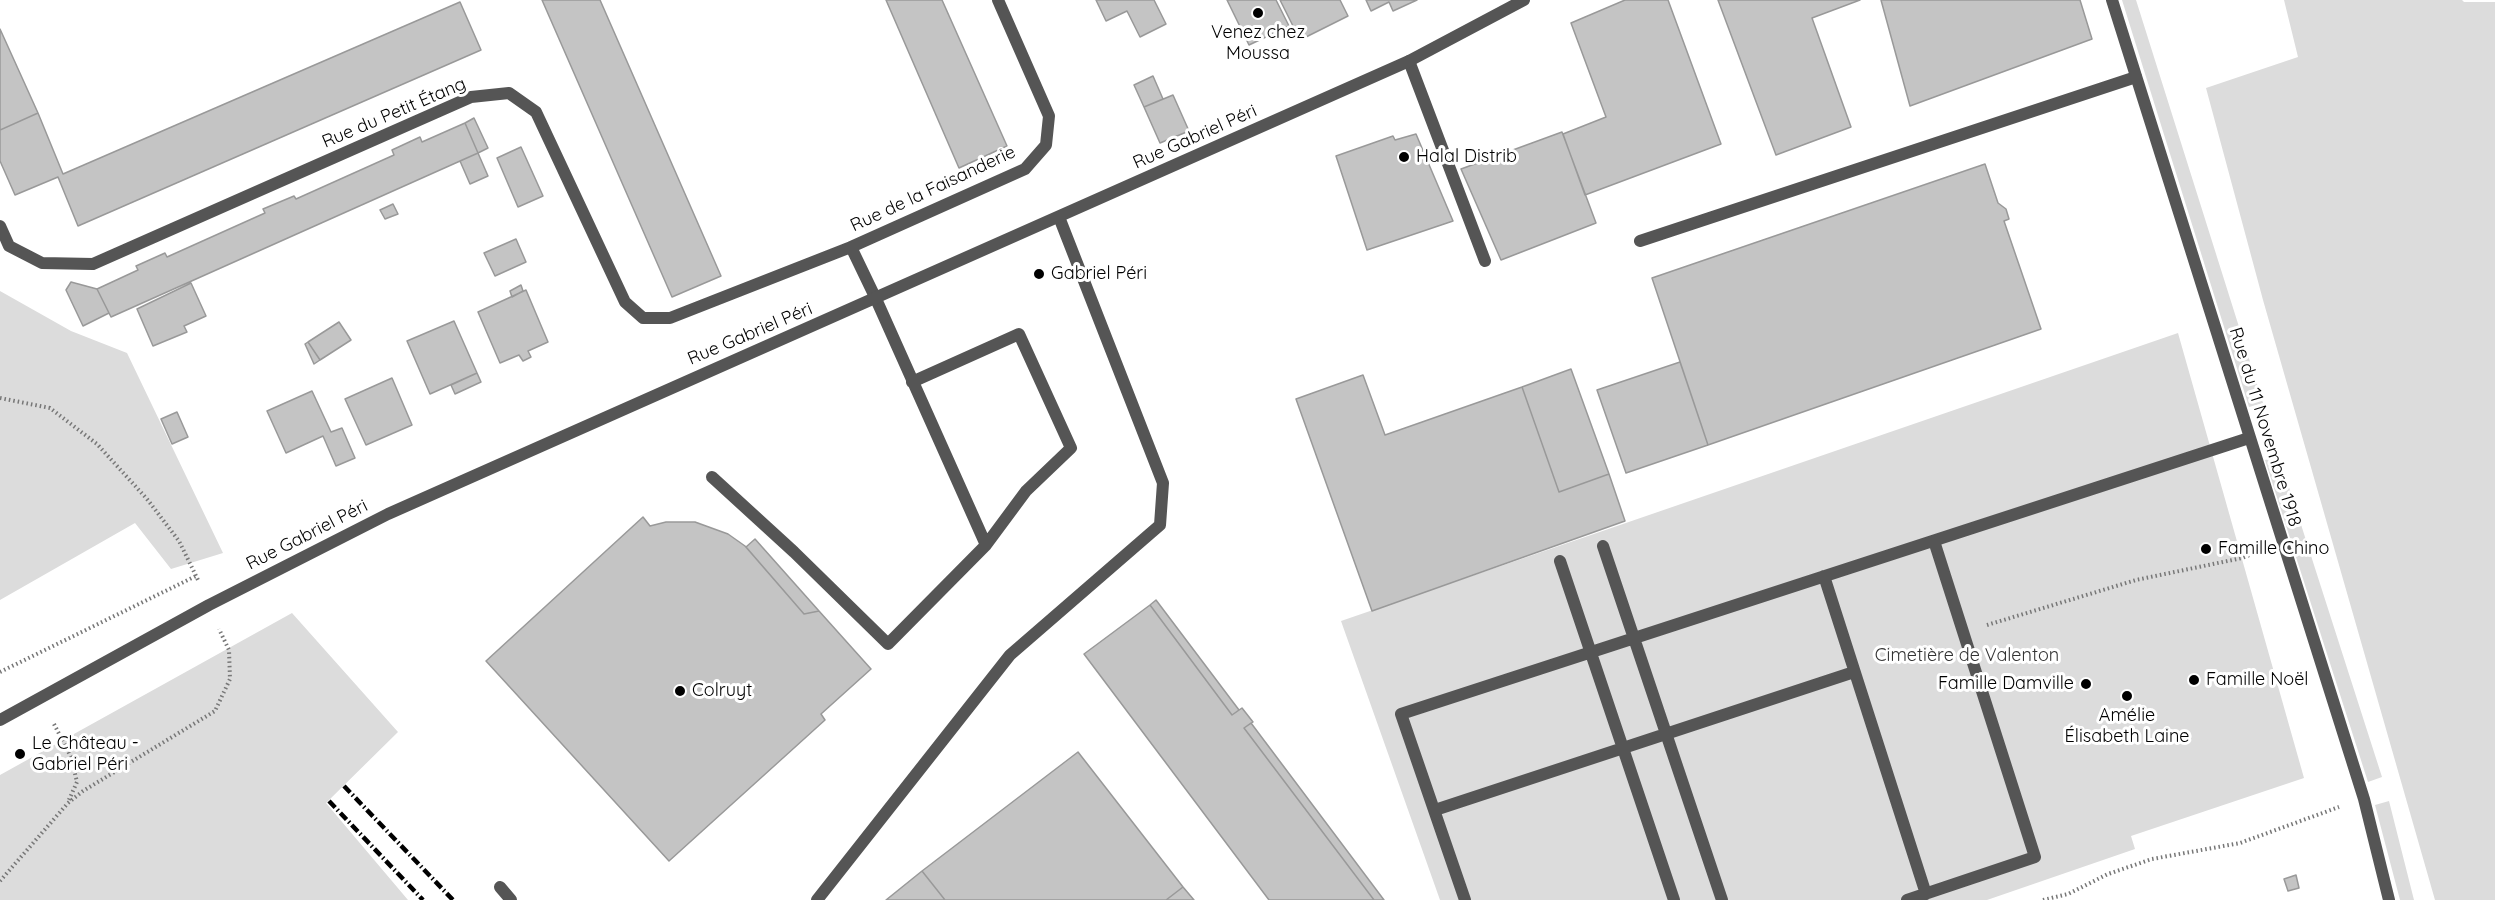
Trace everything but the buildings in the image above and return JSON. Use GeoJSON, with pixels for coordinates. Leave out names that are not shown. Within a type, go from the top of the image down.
{"type":"FeatureCollection","features":[{"type":"Feature","properties":{"kind":"street","name":"Rue de la Faisanderie"},"geometry":{"type":"LineString","coordinates":[[851,247],[1025,169],[1046,146],[1049,117],[998,0]]}},
{"type":"Feature","properties":{"kind":"street","name":"Rue Gabriel Péri"},"geometry":{"type":"LineString","coordinates":[[0,720],[209,605],[388,514],[681,382],[876,299],[1409,61],[1524,0]]}},
{"type":"Feature","properties":{"kind":"street","name":"Rue du 11 Novembre 1918"},"geometry":{"type":"LineString","coordinates":[[2112,0],[2364,799],[2389,900]]}},
{"type":"Feature","properties":{"kind":"street"},"geometry":{"type":"LineString","coordinates":[[1409,61],[1485,261]]}},
{"type":"Feature","properties":{"kind":"street"},"geometry":{"type":"LineString","coordinates":[[1640,241],[2136,77]]}},
{"type":"Feature","properties":{"kind":"street","name":"Rue du Petit Étang"},"geometry":{"type":"LineString","coordinates":[[0,226],[9,246],[42,263],[93,264],[471,97],[509,93],[536,112],[625,302],[643,318],[670,318],[851,247]]}},
{"type":"Feature","properties":{"kind":"street"},"geometry":{"type":"LineString","coordinates":[[817,900],[1010,655],[1160,525],[1162,483],[1059,217]]}},
{"type":"Feature","properties":{"kind":"street"},"geometry":{"type":"LineString","coordinates":[[851,247],[986,545]]}},
{"type":"Feature","properties":{"kind":"street"},"geometry":{"type":"LineString","coordinates":[[712,477],[794,552],[888,644],[986,545],[1026,491],[1071,448],[1018,334],[912,382]]}},
{"type":"Feature","properties":{"kind":"street"},"geometry":{"type":"LineString","coordinates":[[1465,900],[1401,714],[2249,438]]}},
{"type":"Feature","properties":{"kind":"street"},"geometry":{"type":"LineString","coordinates":[[1907,900],[2035,857],[1934,541]]}},
{"type":"Feature","properties":{"kind":"street"},"geometry":{"type":"LineString","coordinates":[[1603,546],[1722,900]]}},
{"type":"Feature","properties":{"kind":"street"},"geometry":{"type":"LineString","coordinates":[[1560,561],[1674,900]]}},
{"type":"Feature","properties":{"kind":"street"},"geometry":{"type":"LineString","coordinates":[[1824,576],[1926,894]]}},
{"type":"Feature","properties":{"kind":"street"},"geometry":{"type":"LineString","coordinates":[[1435,810],[1854,672]]}},
{"type":"Feature","properties":{"kind":"street"},"geometry":{"type":"LineString","coordinates":[[500,888],[511,900]]}},
{"type":"Feature","properties":{"kind":"path"},"geometry":{"type":"LineString","coordinates":[[0,398],[50,408],[97,444],[147,499],[179,541],[196,576],[0,672]]}},
{"type":"Feature","properties":{"kind":"path"},"geometry":{"type":"LineString","coordinates":[[1963,632],[2136,580],[2242,558],[2283,543]]}},
{"type":"Feature","properties":{"kind":"path"},"geometry":{"type":"LineString","coordinates":[[0,881],[68,802],[215,711],[230,679],[229,650],[209,605]]}},
{"type":"Feature","properties":{"kind":"path"},"geometry":{"type":"LineString","coordinates":[[54,724],[71,757],[76,782],[68,802]]}},
{"type":"Feature","properties":{"kind":"path"},"geometry":{"type":"LineString","coordinates":[[2043,900],[2068,894],[2108,874],[2152,859],[2240,843],[2304,818],[2364,799]]}},
{"type":"Feature","properties":{"kind":"green space"},"geometry":{"type":"Polygon","coordinates":[[[2122,0],[2136,0],[2263,403],[2249,407],[2122,0]]]}},
{"type":"Feature","properties":{"kind":"green space"},"geometry":{"type":"Polygon","coordinates":[[[2284,0],[2495,2],[2495,900],[2435,900],[2263,300],[2206,88],[2298,57],[2284,0]]]}},
{"type":"Feature","properties":{"kind":"green space"},"geometry":{"type":"Polygon","coordinates":[[[0,291],[71,331],[127,353],[223,553],[171,569],[135,523],[0,600],[0,291]]]}},
{"type":"Feature","properties":{"kind":"green space","name":"Cimetière de Valenton"},"geometry":{"type":"Polygon","coordinates":[[[2178,333],[2304,778],[2131,836],[2135,849],[1987,900],[1440,900],[1341,621],[2178,333]]]}},
{"type":"Feature","properties":{"kind":"green space"},"geometry":{"type":"Polygon","coordinates":[[[2279,456],[2382,777],[2368,782],[2265,460],[2279,456]]]}},
{"type":"Feature","properties":{"kind":"green space"},"geometry":{"type":"Polygon","coordinates":[[[292,613],[398,732],[326,803],[408,900],[0,900],[0,775],[292,613]]]}},
{"type":"Feature","properties":{"kind":"green space"},"geometry":{"type":"Polygon","coordinates":[[[2389,801],[2414,900],[2400,900],[2375,805],[2389,801]]]}},
{"type":"Feature","properties":{"kind":"railway"},"geometry":{"type":"LineString","coordinates":[[344,786],[453,900]]}},
{"type":"Feature","properties":{"kind":"railway"},"geometry":{"type":"LineString","coordinates":[[329,801],[423,900]]}},
{"type":"Feature","properties":{"kind":"place","name":"Venez chez Moussa"},"geometry":{"type":"Point","coordinates":[1258,13]}},
{"type":"Feature","properties":{"kind":"place","name":"Halal Distrib"},"geometry":{"type":"Point","coordinates":[1404,157]}},
{"type":"Feature","properties":{"kind":"place","name":"Gabriel Péri"},"geometry":{"type":"Point","coordinates":[1039,274]}},
{"type":"Feature","properties":{"kind":"place","name":"Famille Chino"},"geometry":{"type":"Point","coordinates":[2206,549]}},
{"type":"Feature","properties":{"kind":"place","name":"Famille Noël"},"geometry":{"type":"Point","coordinates":[2194,680]}},
{"type":"Feature","properties":{"kind":"place","name":"Famille Damville"},"geometry":{"type":"Point","coordinates":[2086,684]}},
{"type":"Feature","properties":{"kind":"place","name":"Colruyt"},"geometry":{"type":"Point","coordinates":[680,691]}},
{"type":"Feature","properties":{"kind":"place","name":"Amélie Élisabeth Laine"},"geometry":{"type":"Point","coordinates":[2127,696]}},
{"type":"Feature","properties":{"kind":"place","name":"Le Château - Gabriel Péri"},"geometry":{"type":"Point","coordinates":[20,754]}}]}
